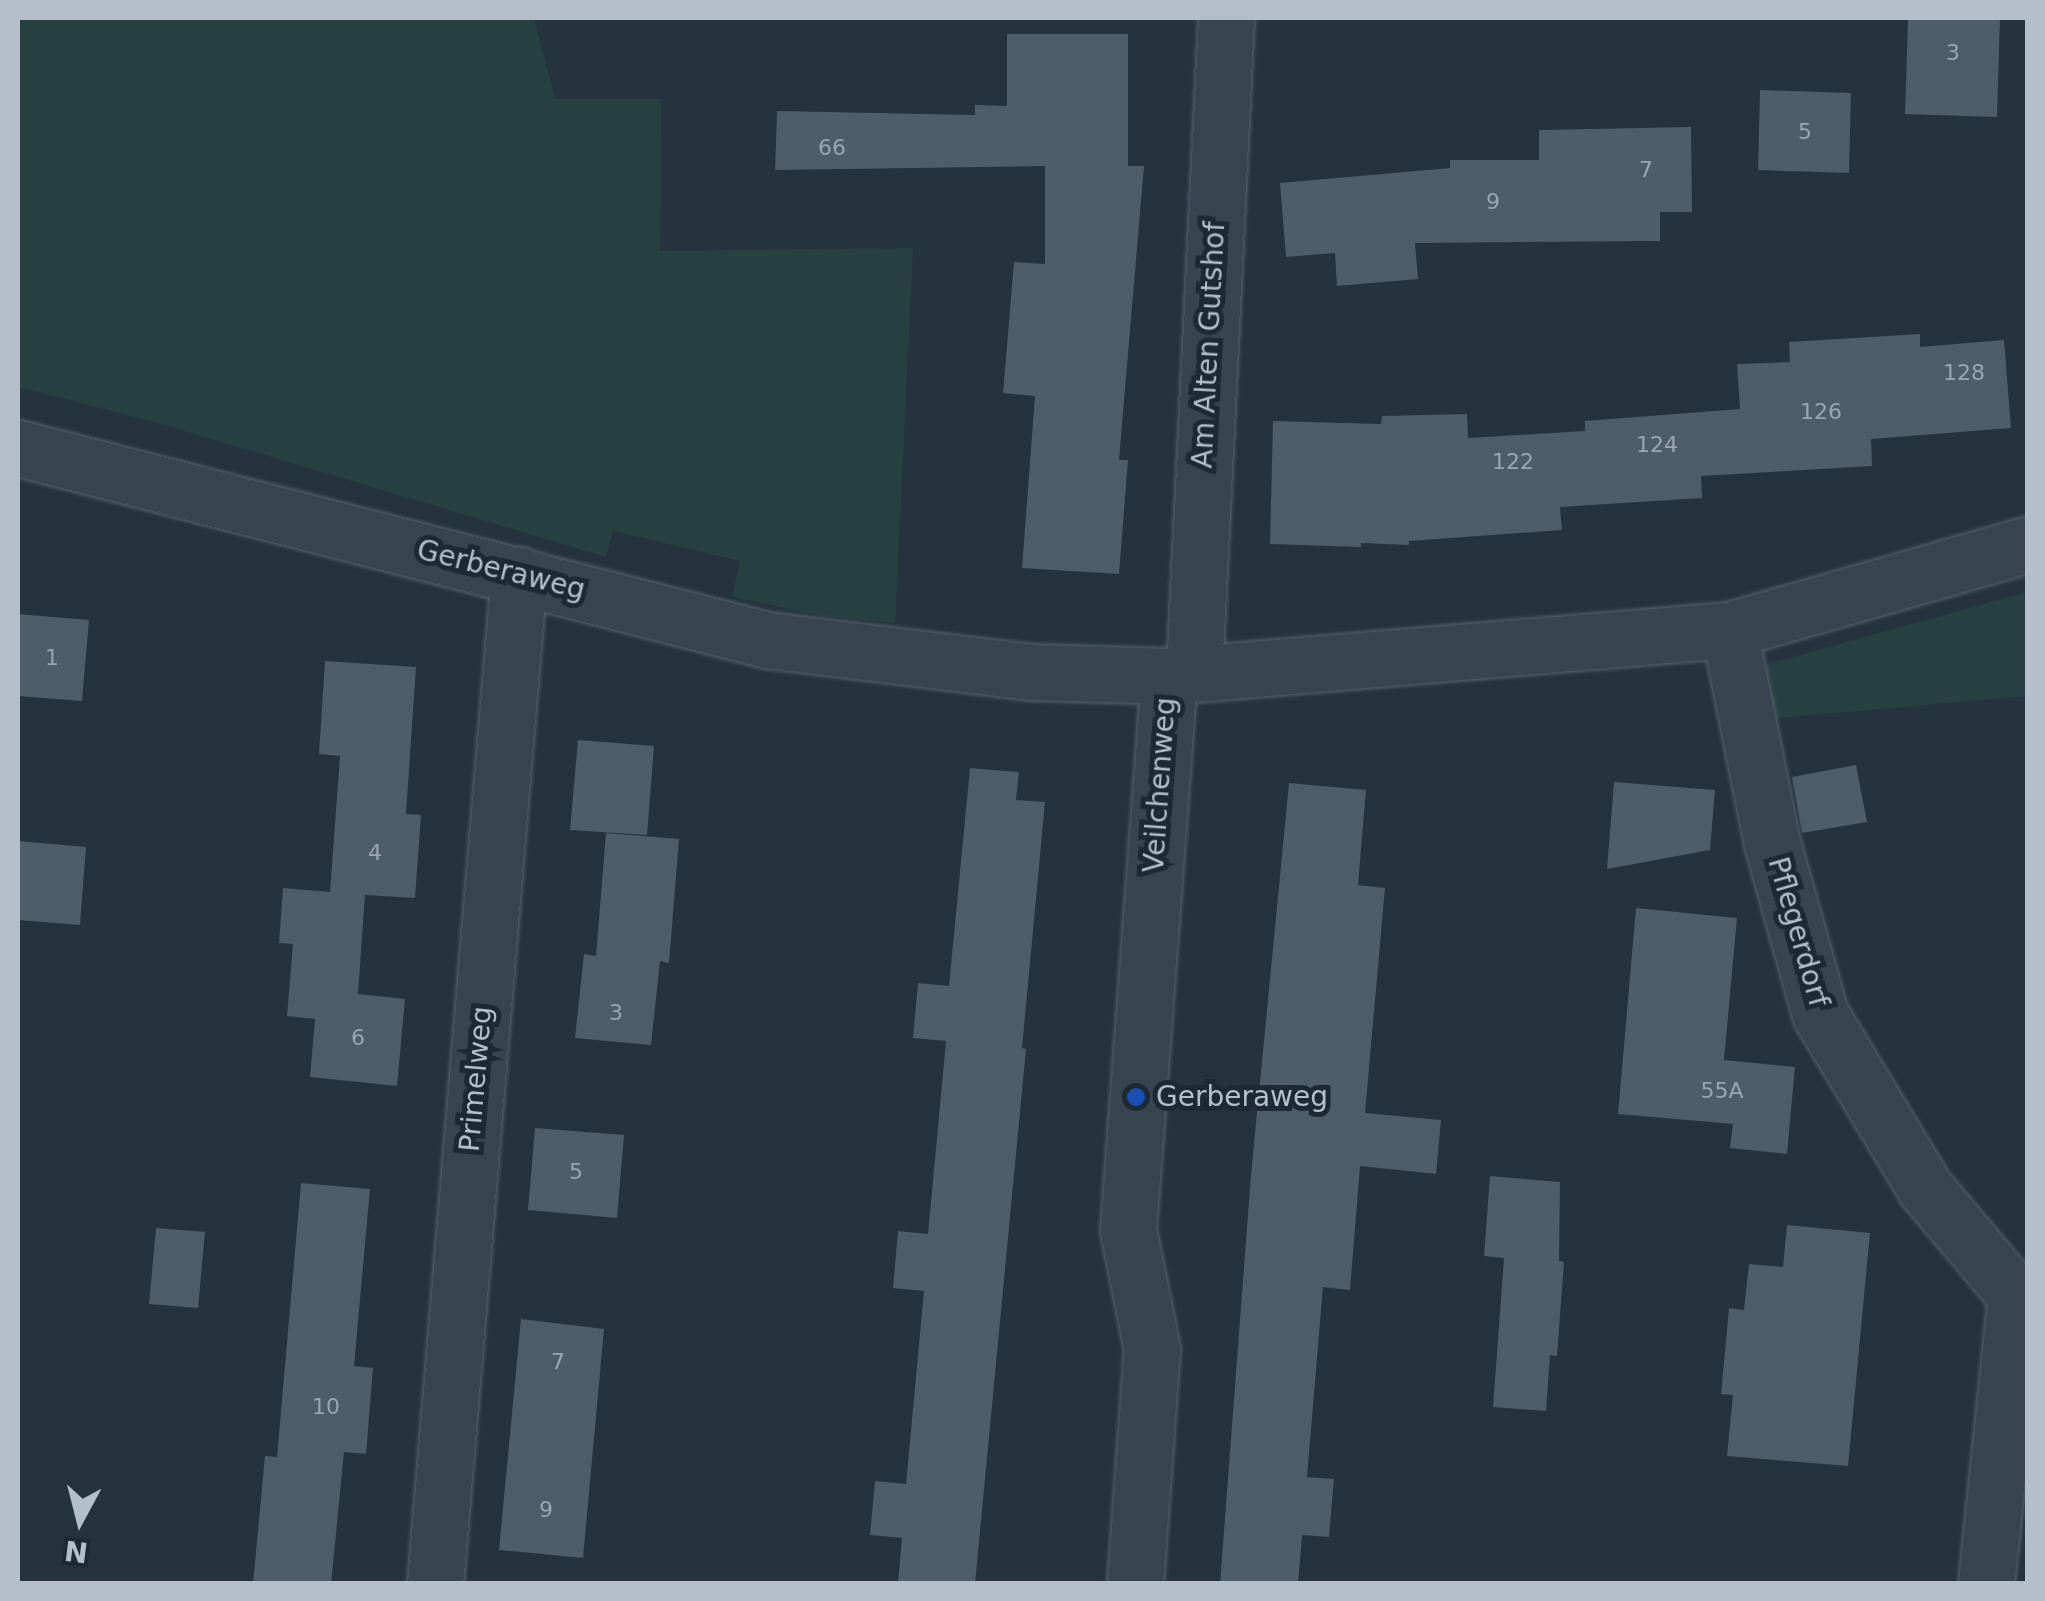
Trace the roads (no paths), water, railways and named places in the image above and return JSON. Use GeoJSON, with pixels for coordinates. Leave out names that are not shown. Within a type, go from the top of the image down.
{"type":"FeatureCollection","features":[{"type":"Feature","properties":{"kind":"street","name":"Am Alten Gutshof"},"geometry":{"type":"LineString","coordinates":[[1181,674],[1226,18]]}},
{"type":"Feature","properties":{"kind":"street","name":"Gerberaweg"},"geometry":{"type":"LineString","coordinates":[[18,448],[767,640],[1030,672],[1181,674]]}},
{"type":"Feature","properties":{"kind":"street","name":"Veilchenweg"},"geometry":{"type":"LineString","coordinates":[[1135,1584],[1152,1349],[1128,1230],[1181,674],[1728,630],[2028,544]]}},
{"type":"Feature","properties":{"kind":"street","name":"Primelweg"},"geometry":{"type":"LineString","coordinates":[[435,1584],[519,574]]}},
{"type":"Feature","properties":{"kind":"street","name":"Pflegerdorf"},"geometry":{"type":"LineString","coordinates":[[1728,630],[1772,843],[1820,1014],[1926,1188],[2022,1296],[1986,1584]]}},
{"type":"Feature","properties":{"kind":"place","name":"Gerberaweg"},"geometry":{"type":"Point","coordinates":[1136,1097]}}]}
